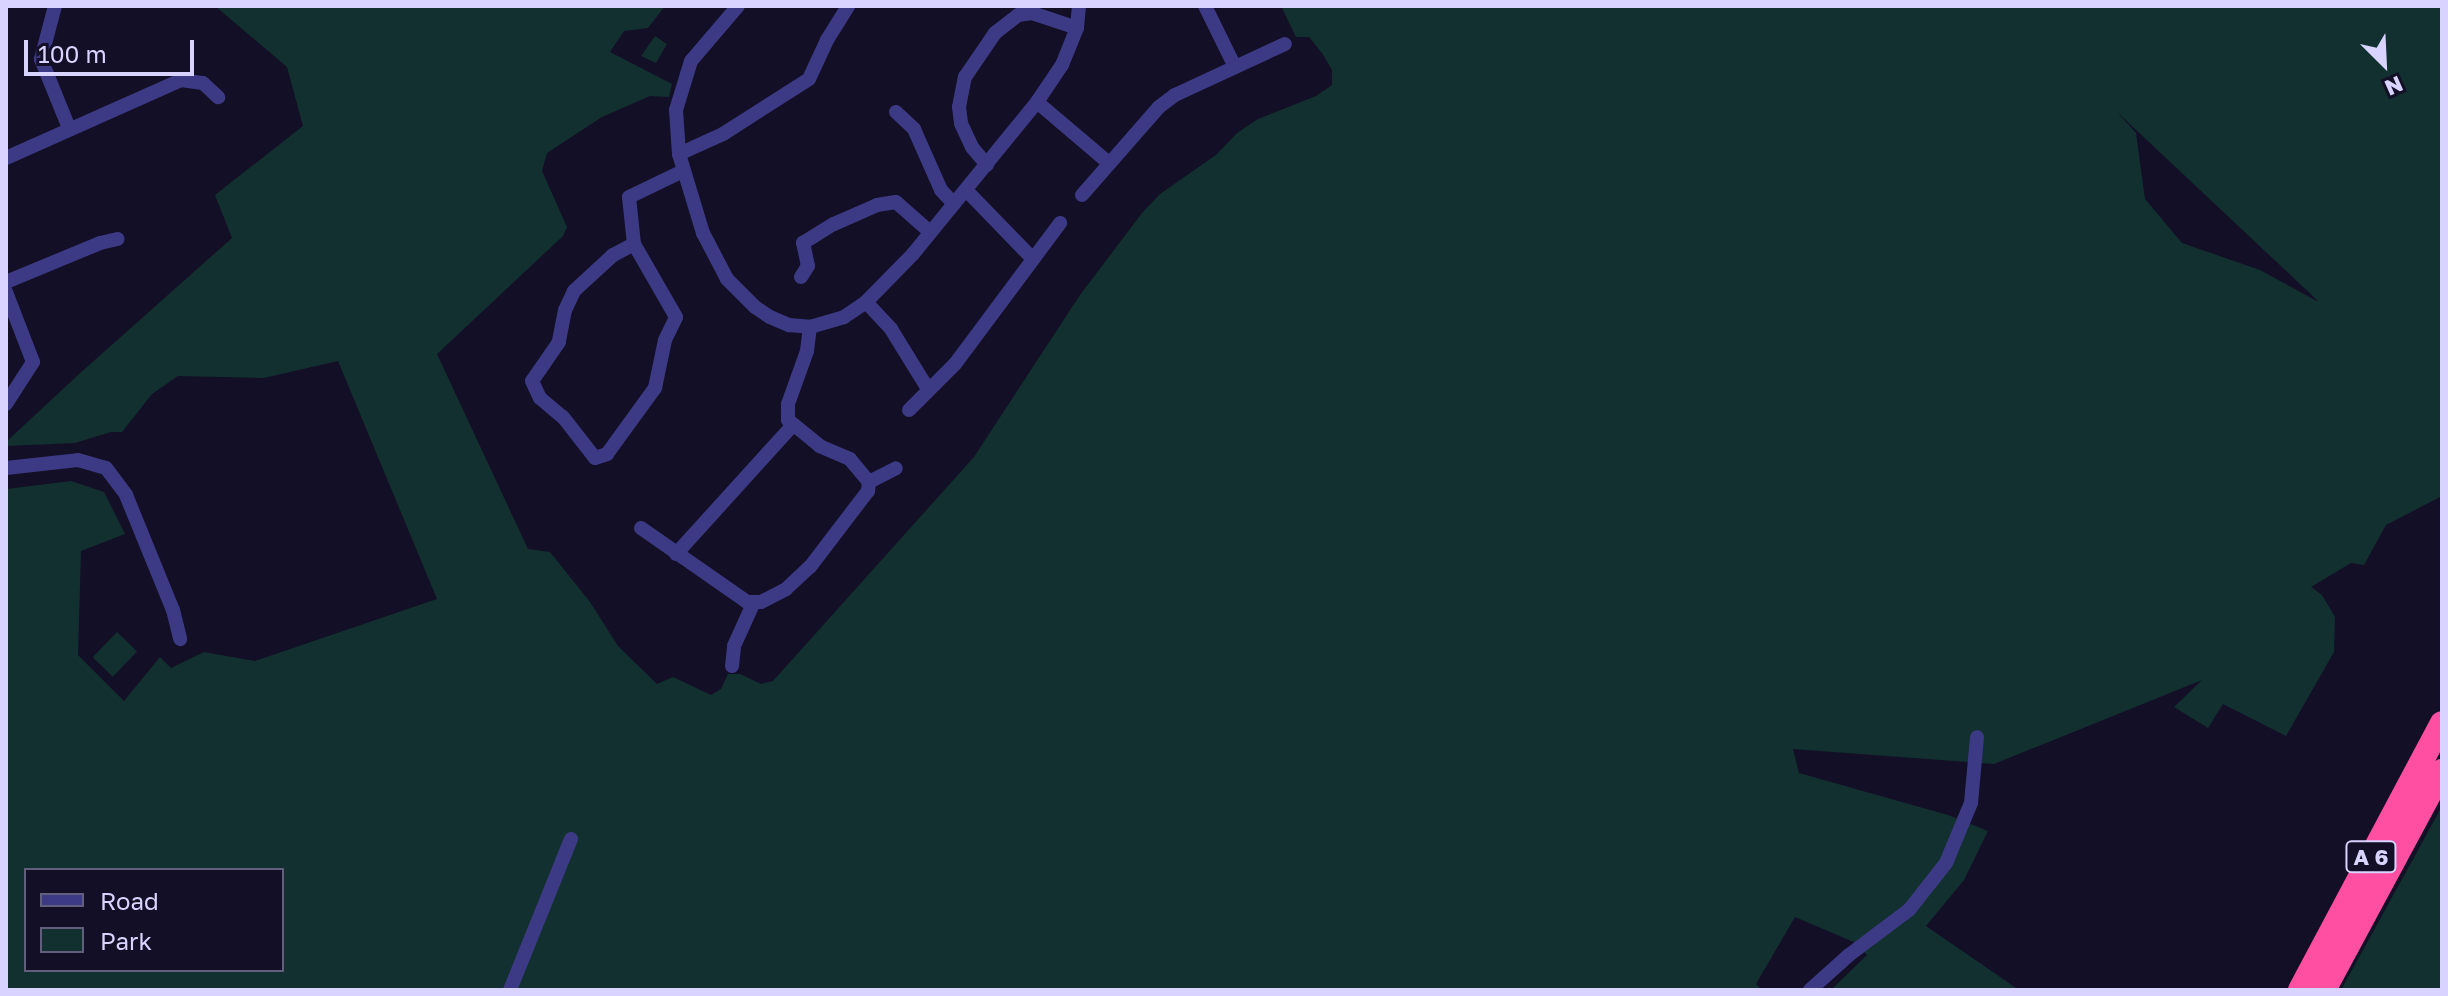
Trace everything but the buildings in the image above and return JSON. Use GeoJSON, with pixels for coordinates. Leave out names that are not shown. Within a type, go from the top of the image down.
{"type":"FeatureCollection","features":[{"type":"Feature","properties":{"kind":"highway","name":"A 6"},"geometry":{"type":"LineString","coordinates":[[2300,990],[2442,723]]}},
{"type":"Feature","properties":{"kind":"highway","name":"A 6"},"geometry":{"type":"LineString","coordinates":[[2324,990],[2442,771]]}},
{"type":"Feature","properties":{"kind":"street"},"geometry":{"type":"LineString","coordinates":[[55,6],[41,59],[69,128]]}},
{"type":"Feature","properties":{"kind":"street"},"geometry":{"type":"LineString","coordinates":[[738,6],[691,61],[676,110],[679,154],[703,233],[727,279],[770,317],[789,325],[810,327],[844,317],[866,302],[987,165],[1062,65],[1077,28],[1079,6]]}},
{"type":"Feature","properties":{"kind":"street"},"geometry":{"type":"LineString","coordinates":[[679,154],[723,134],[809,79],[827,40],[848,6]]}},
{"type":"Feature","properties":{"kind":"street"},"geometry":{"type":"LineString","coordinates":[[1205,6],[1235,67]]}},
{"type":"Feature","properties":{"kind":"street"},"geometry":{"type":"LineString","coordinates":[[987,165],[972,147],[961,123],[959,107],[965,77],[995,33],[1018,15],[1032,13],[1077,28]]}},
{"type":"Feature","properties":{"kind":"street"},"geometry":{"type":"LineString","coordinates":[[1082,195],[1159,107],[1175,95],[1285,44]]}},
{"type":"Feature","properties":{"kind":"street"},"geometry":{"type":"LineString","coordinates":[[6,158],[181,80],[203,83],[218,97]]}},
{"type":"Feature","properties":{"kind":"street"},"geometry":{"type":"LineString","coordinates":[[1037,102],[1109,163]]}},
{"type":"Feature","properties":{"kind":"street"},"geometry":{"type":"LineString","coordinates":[[896,112],[914,129],[941,190],[954,204]]}},
{"type":"Feature","properties":{"kind":"street"},"geometry":{"type":"LineString","coordinates":[[634,244],[613,255],[574,291],[565,310],[559,342],[532,381],[540,398],[563,417],[595,458],[607,454],[655,388],[665,340],[675,325],[674,310],[648,273],[634,244],[629,197],[683,171]]}},
{"type":"Feature","properties":{"kind":"street"},"geometry":{"type":"LineString","coordinates":[[966,190],[1032,258]]}},
{"type":"Feature","properties":{"kind":"street"},"geometry":{"type":"LineString","coordinates":[[801,277],[808,266],[803,243],[834,224],[877,205],[896,202],[930,232]]}},
{"type":"Feature","properties":{"kind":"street"},"geometry":{"type":"LineString","coordinates":[[909,410],[955,364],[1060,223]]}},
{"type":"Feature","properties":{"kind":"street"},"geometry":{"type":"LineString","coordinates":[[6,282],[100,243],[118,239]]}},
{"type":"Feature","properties":{"kind":"street"},"geometry":{"type":"LineString","coordinates":[[6,292],[9,309],[33,362],[6,404]]}},
{"type":"Feature","properties":{"kind":"street"},"geometry":{"type":"LineString","coordinates":[[866,302],[891,329],[928,389]]}},
{"type":"Feature","properties":{"kind":"street"},"geometry":{"type":"LineString","coordinates":[[732,666],[734,646],[753,604],[786,589],[810,567],[868,491],[869,482],[850,459],[820,446],[792,426],[786,412],[807,351],[810,327]]}},
{"type":"Feature","properties":{"kind":"street"},"geometry":{"type":"LineString","coordinates":[[676,554],[792,426]]}},
{"type":"Feature","properties":{"kind":"street"},"geometry":{"type":"LineString","coordinates":[[6,468],[78,460],[106,468],[126,495],[173,610],[180,639]]}},
{"type":"Feature","properties":{"kind":"street"},"geometry":{"type":"LineString","coordinates":[[869,482],[896,468]]}},
{"type":"Feature","properties":{"kind":"street"},"geometry":{"type":"LineString","coordinates":[[641,528],[753,604]]}},
{"type":"Feature","properties":{"kind":"street"},"geometry":{"type":"LineString","coordinates":[[1810,990],[1849,955],[1909,910],[1946,863],[1971,803],[1977,737]]}},
{"type":"Feature","properties":{"kind":"street"},"geometry":{"type":"LineString","coordinates":[[510,990],[571,839]]}},
{"type":"Feature","properties":{"kind":"green space"},"geometry":{"type":"Polygon","coordinates":[[[215,6],[665,6],[648,28],[624,31],[610,52],[672,84],[669,97],[650,96],[602,117],[547,153],[542,171],[567,227],[563,236],[437,354],[528,549],[550,552],[590,602],[618,646],[657,684],[673,677],[711,695],[721,689],[728,674],[740,674],[761,684],[773,681],[974,457],[1080,295],[1160,194],[1216,155],[1237,133],[1258,119],[1316,96],[1332,85],[1332,70],[1322,53],[1309,37],[1296,37],[1281,6],[2442,6],[2442,496],[2386,525],[2364,565],[2351,563],[2311,587],[2322,595],[2335,617],[2334,652],[2286,736],[2223,704],[2208,728],[2174,707],[2202,680],[1994,764],[1793,749],[1799,773],[1948,815],[1988,831],[1964,880],[1926,926],[2019,990],[1831,990],[1867,955],[1856,943],[1795,917],[1756,984],[1762,990],[6,990],[6,489],[71,481],[104,492],[125,534],[81,551],[78,655],[124,701],[160,657],[171,668],[204,652],[255,661],[437,599],[338,361],[264,378],[178,376],[152,394],[122,432],[111,432],[75,443],[6,446],[6,442],[78,375],[232,238],[215,195],[303,126],[287,67],[215,6]],[[2117,112],[2136,133],[2145,199],[2182,243],[2260,270],[2317,300],[2117,112]]]}},
{"type":"Feature","properties":{"kind":"green space"},"geometry":{"type":"Polygon","coordinates":[[[655,36],[667,44],[656,63],[641,56],[655,36]]]}},
{"type":"Feature","properties":{"kind":"green space"},"geometry":{"type":"Polygon","coordinates":[[[117,632],[137,651],[113,677],[93,657],[117,632]]]}},
{"type":"Feature","properties":{"kind":"green space"},"geometry":{"type":"Polygon","coordinates":[[[2442,806],[2442,990],[2341,990],[2423,841],[2442,806]]]}},
{"type":"Feature","properties":{"kind":"waterway"},"geometry":{"type":"LineString","coordinates":[[450,990],[490,990]]}}]}
